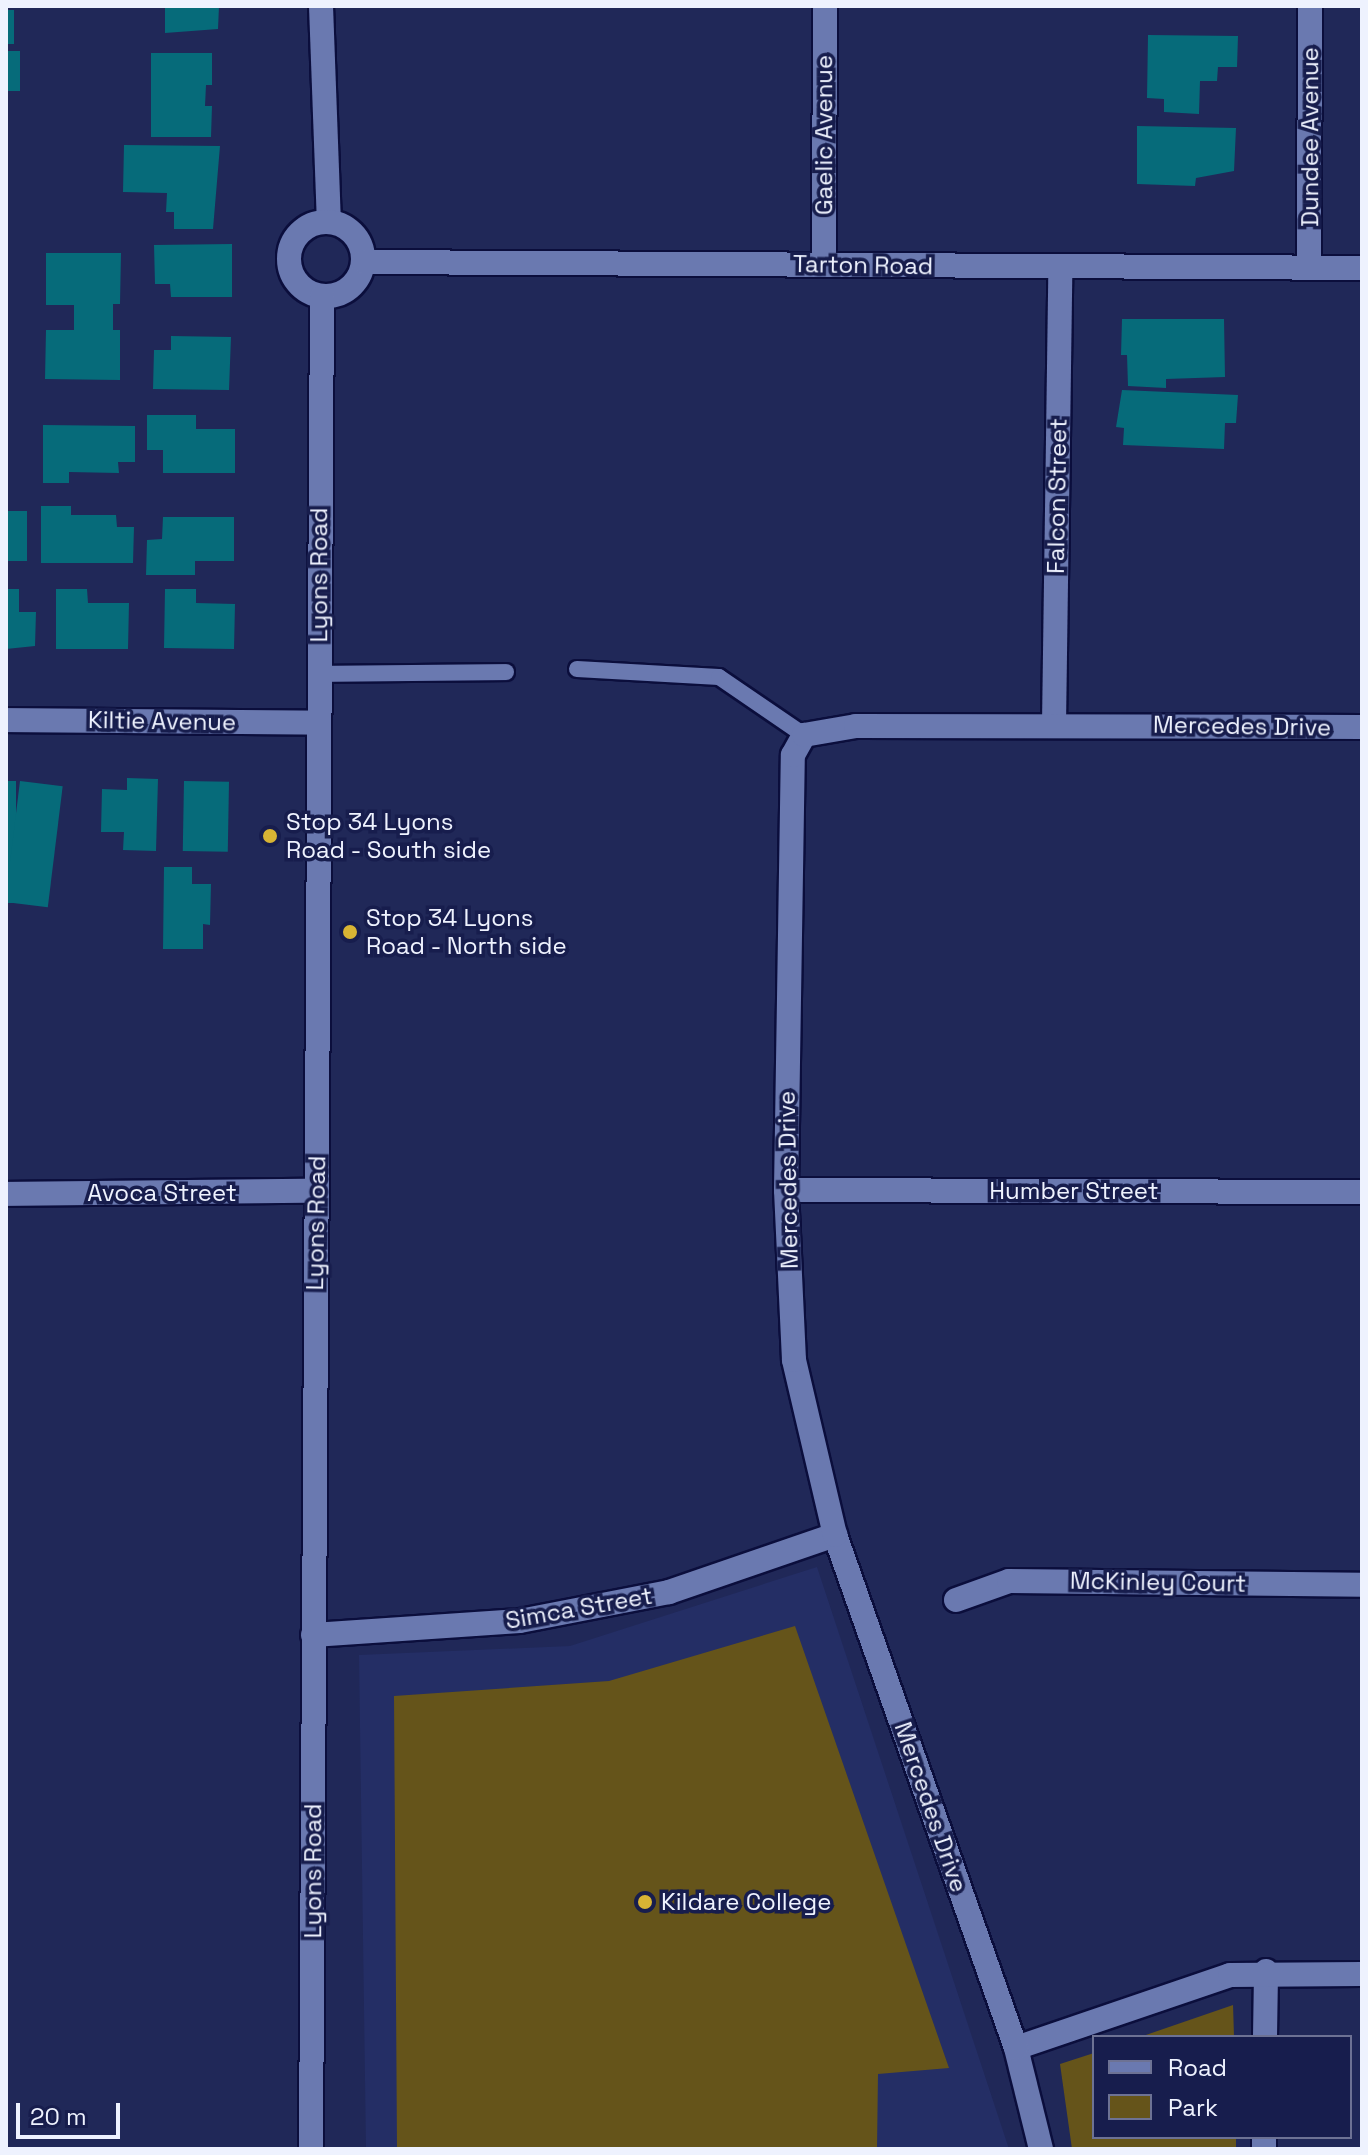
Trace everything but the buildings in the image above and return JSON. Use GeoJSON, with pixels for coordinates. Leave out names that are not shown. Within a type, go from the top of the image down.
{"type":"FeatureCollection","features":[{"type":"Feature","properties":{"kind":"street"},"geometry":{"type":"LineString","coordinates":[[321,6],[329,222]]}},
{"type":"Feature","properties":{"kind":"street","name":"Gaelic Avenue"},"geometry":{"type":"LineString","coordinates":[[824,264],[825,6]]}},
{"type":"Feature","properties":{"kind":"street","name":"Dundee Avenue"},"geometry":{"type":"LineString","coordinates":[[1309,268],[1310,6]]}},
{"type":"Feature","properties":{"kind":"street"},"geometry":{"type":"LineString","coordinates":[[329,222],[359,240],[364,262],[346,291],[322,297],[299,285],[292,274],[290,249],[305,229],[329,222]]}},
{"type":"Feature","properties":{"kind":"street","name":"Tarton Road"},"geometry":{"type":"LineString","coordinates":[[364,262],[1362,268]]}},
{"type":"Feature","properties":{"kind":"street","name":"Falcon Street"},"geometry":{"type":"LineString","coordinates":[[1054,725],[1060,267]]}},
{"type":"Feature","properties":{"kind":"street","name":"Lyons Road"},"geometry":{"type":"LineString","coordinates":[[311,2149],[322,297]]}},
{"type":"Feature","properties":{"kind":"street","name":"Kiltie Avenue"},"geometry":{"type":"LineString","coordinates":[[6,720],[319,723]]}},
{"type":"Feature","properties":{"kind":"street","name":"Mercedes Drive"},"geometry":{"type":"LineString","coordinates":[[1041,2149],[1016,2048],[835,1535],[794,1360],[786,1190],[790,788],[793,755],[804,735],[856,726],[1362,727]]}},
{"type":"Feature","properties":{"kind":"street","name":"Humber Street"},"geometry":{"type":"LineString","coordinates":[[786,1190],[1362,1192]]}},
{"type":"Feature","properties":{"kind":"street","name":"Avoca Street"},"geometry":{"type":"LineString","coordinates":[[6,1194],[317,1191]]}},
{"type":"Feature","properties":{"kind":"street","name":"Simca Street"},"geometry":{"type":"LineString","coordinates":[[313,1635],[520,1621],[669,1592],[835,1535]]}},
{"type":"Feature","properties":{"kind":"street","name":"McKinley Court"},"geometry":{"type":"LineString","coordinates":[[956,1600],[1009,1581],[1362,1585]]}},
{"type":"Feature","properties":{"kind":"street"},"geometry":{"type":"LineString","coordinates":[[1016,2048],[1201,1982],[1266,1971],[1362,1974]]}},
{"type":"Feature","properties":{"kind":"street"},"geometry":{"type":"LineString","coordinates":[[1265,2035],[1266,1971]]}},
{"type":"Feature","properties":{"kind":"lane"},"geometry":{"type":"LineString","coordinates":[[577,669],[719,677],[804,735]]}},
{"type":"Feature","properties":{"kind":"lane"},"geometry":{"type":"LineString","coordinates":[[318,674],[506,672]]}},
{"type":"Feature","properties":{"kind":"shaded area","name":"Kildare College"},"geometry":{"type":"Polygon","coordinates":[[[817,1567],[1009,2149],[366,2149],[359,1655],[570,1646],[817,1567]]]}},
{"type":"Feature","properties":{"kind":"green space","name":"Kildare College"},"geometry":{"type":"Polygon","coordinates":[[[795,1626],[949,2068],[878,2074],[877,2149],[397,2149],[394,1696],[609,1681],[795,1626]]]}},
{"type":"Feature","properties":{"kind":"green space"},"geometry":{"type":"Polygon","coordinates":[[[1233,2005],[1234,2035],[1146,2035],[1233,2005]]]}},
{"type":"Feature","properties":{"kind":"green space"},"geometry":{"type":"Polygon","coordinates":[[[1092,2054],[1092,2139],[1236,2139],[1236,2149],[1072,2149],[1060,2064],[1092,2054]]]}},
{"type":"Feature","properties":{"kind":"place","name":"Stop 34 Lyons Road - South side"},"geometry":{"type":"Point","coordinates":[270,836]}},
{"type":"Feature","properties":{"kind":"place","name":"Stop 34 Lyons Road - North side"},"geometry":{"type":"Point","coordinates":[350,932]}},
{"type":"Feature","properties":{"kind":"place","name":"Kildare College"},"geometry":{"type":"Point","coordinates":[645,1902]}}]}
